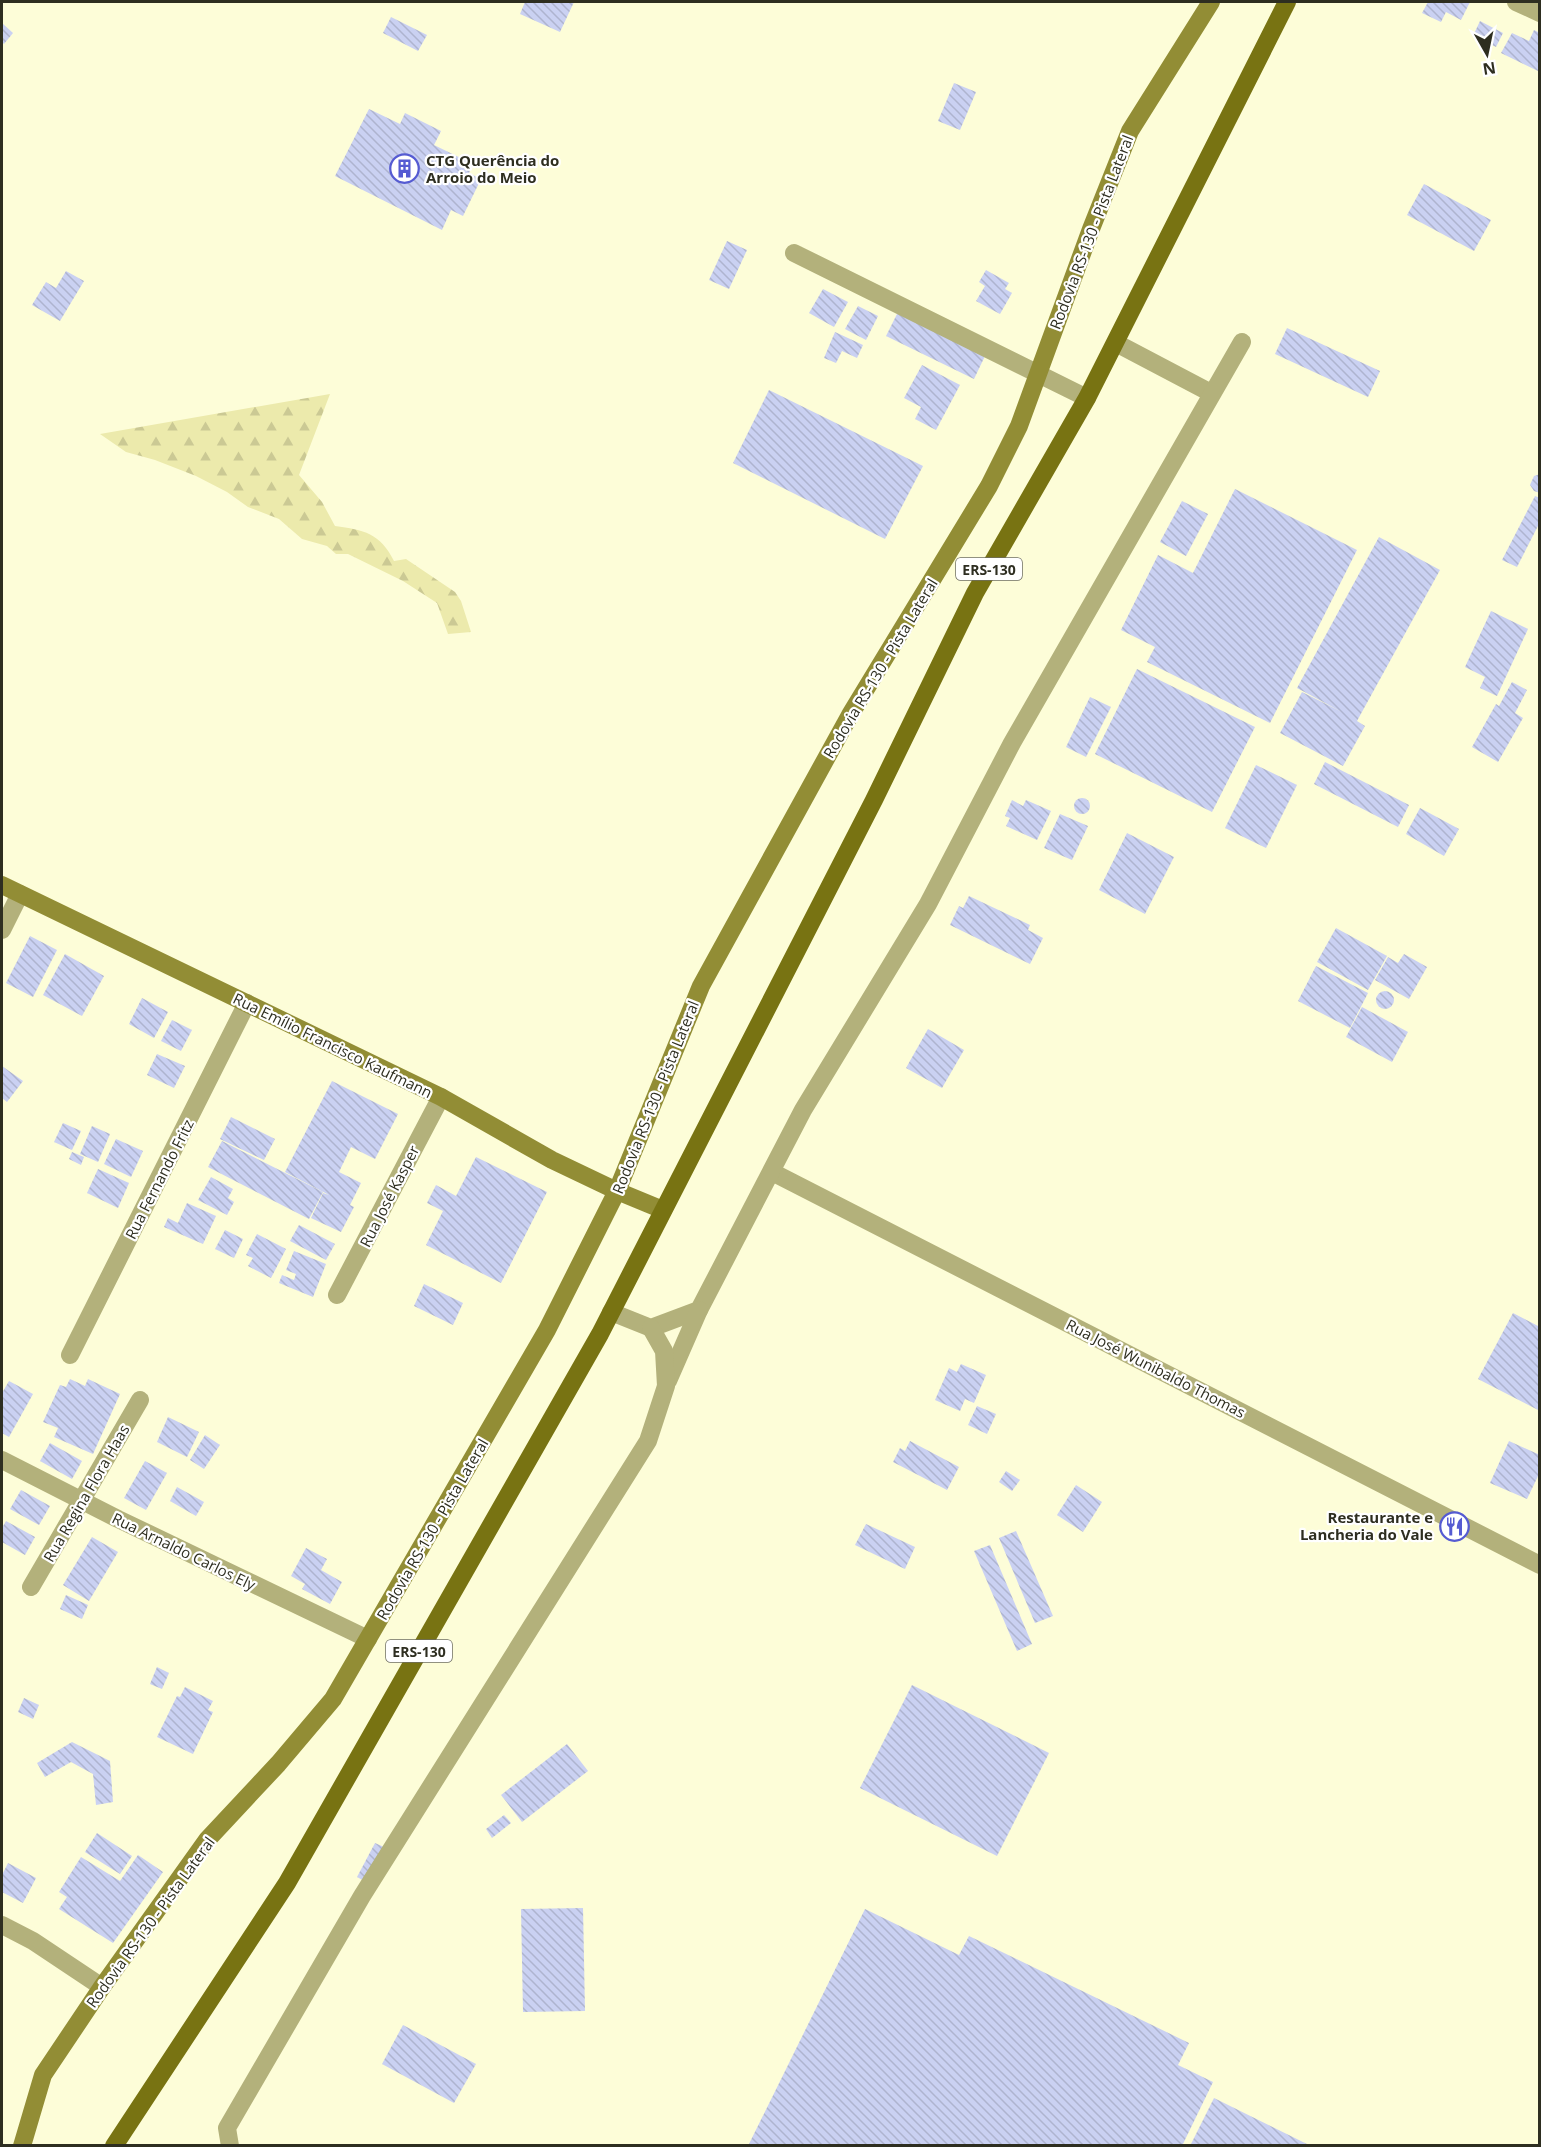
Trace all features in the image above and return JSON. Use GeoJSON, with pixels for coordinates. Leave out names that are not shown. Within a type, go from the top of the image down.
{"type":"FeatureCollection","features":[{"type":"Feature","properties":{"kind":"main road","name":"ERS-130"},"geometry":{"type":"LineString","coordinates":[[114,2145],[287,1883],[611,1312],[874,800],[975,593],[1088,398],[1287,2]]}},
{"type":"Feature","properties":{"kind":"street","name":"Rodovia RS-130 - Pista Lateral"},"geometry":{"type":"LineString","coordinates":[[22,2145],[43,2075],[102,1987],[207,1840],[278,1764],[333,1699],[547,1330],[617,1191],[701,986],[850,715],[989,486],[1019,426],[1130,131],[1210,2]]}},
{"type":"Feature","properties":{"kind":"street"},"geometry":{"type":"LineString","coordinates":[[1516,2],[1539,13]]}},
{"type":"Feature","properties":{"kind":"street"},"geometry":{"type":"LineString","coordinates":[[794,253],[1088,398]]}},
{"type":"Feature","properties":{"kind":"street"},"geometry":{"type":"LineString","coordinates":[[230,2145],[227,2128],[362,1896],[648,1441],[666,1386],[699,1310],[803,1110],[928,904],[1012,742],[1242,342]]}},
{"type":"Feature","properties":{"kind":"street"},"geometry":{"type":"LineString","coordinates":[[1116,343],[1211,393]]}},
{"type":"Feature","properties":{"kind":"street","name":"Rua Emílio Francisco Kaufmann"},"geometry":{"type":"LineString","coordinates":[[2,885],[441,1097],[552,1160],[663,1210]]}},
{"type":"Feature","properties":{"kind":"street"},"geometry":{"type":"LineString","coordinates":[[2,930],[20,894]]}},
{"type":"Feature","properties":{"kind":"street","name":"Rua Fernando Fritz"},"geometry":{"type":"LineString","coordinates":[[70,1355],[247,1003]]}},
{"type":"Feature","properties":{"kind":"street","name":"Rua José Kasper"},"geometry":{"type":"LineString","coordinates":[[338,1295],[441,1097]]}},
{"type":"Feature","properties":{"kind":"street","name":"Rua José Wunibaldo Thomas"},"geometry":{"type":"LineString","coordinates":[[772,1172],[1539,1564]]}},
{"type":"Feature","properties":{"kind":"street"},"geometry":{"type":"LineString","coordinates":[[651,1328],[699,1310]]}},
{"type":"Feature","properties":{"kind":"street"},"geometry":{"type":"LineString","coordinates":[[611,1312],[651,1328],[664,1351],[666,1386]]}},
{"type":"Feature","properties":{"kind":"street","name":"Rua Regina Flora Haas"},"geometry":{"type":"LineString","coordinates":[[32,1587],[140,1400]]}},
{"type":"Feature","properties":{"kind":"street","name":"Rua Arnaldo Carlos Ely"},"geometry":{"type":"LineString","coordinates":[[2,1460],[368,1639]]}},
{"type":"Feature","properties":{"kind":"street"},"geometry":{"type":"LineString","coordinates":[[2,1925],[33,1941],[102,1987]]}},
{"type":"Feature","properties":{"kind":"green space"},"geometry":{"type":"Polygon","coordinates":[[[330,394],[299,475],[322,502],[335,526],[370,534],[383,544],[394,561],[406,559],[455,592],[461,601],[471,632],[448,634],[437,603],[403,581],[348,554],[336,554],[327,546],[302,539],[279,519],[248,507],[227,492],[196,476],[155,460],[126,452],[100,434],[330,394]]]}},
{"type":"Feature","properties":{"kind":"building"},"geometry":{"type":"Polygon","coordinates":[[[525,2],[574,2],[560,32],[520,14],[525,2]]]}},
{"type":"Feature","properties":{"kind":"building"},"geometry":{"type":"Polygon","coordinates":[[[1428,2],[1470,2],[1461,20],[1446,12],[1441,22],[1422,13],[1428,2]]]}},
{"type":"Feature","properties":{"kind":"building"},"geometry":{"type":"Polygon","coordinates":[[[391,17],[427,35],[418,51],[383,33],[391,17]]]}},
{"type":"Feature","properties":{"kind":"building"},"geometry":{"type":"Polygon","coordinates":[[[1480,21],[1503,33],[1496,47],[1473,36],[1480,21]]]}},
{"type":"Feature","properties":{"kind":"building"},"geometry":{"type":"Polygon","coordinates":[[[2,23],[13,33],[4,44],[2,42],[2,23]]]}},
{"type":"Feature","properties":{"kind":"building"},"geometry":{"type":"Polygon","coordinates":[[[1534,30],[1540,33],[1540,72],[1501,53],[1512,33],[1529,41],[1534,30]]]}},
{"type":"Feature","properties":{"kind":"building"},"geometry":{"type":"Polygon","coordinates":[[[954,83],[976,92],[960,130],[938,121],[954,83]]]}},
{"type":"Feature","properties":{"kind":"building","name":"CTG Querência do Arroio do Meio"},"geometry":{"type":"Polygon","coordinates":[[[369,109],[400,124],[405,113],[441,131],[434,145],[473,164],[469,173],[481,179],[463,216],[451,210],[442,230],[335,176],[369,109]]]}},
{"type":"Feature","properties":{"kind":"building"},"geometry":{"type":"Polygon","coordinates":[[[1424,184],[1491,220],[1474,251],[1407,215],[1424,184]]]}},
{"type":"Feature","properties":{"kind":"building"},"geometry":{"type":"Polygon","coordinates":[[[727,241],[747,250],[729,289],[709,280],[727,241]]]}},
{"type":"Feature","properties":{"kind":"building"},"geometry":{"type":"Polygon","coordinates":[[[986,270],[1009,283],[1005,289],[1012,293],[1000,314],[976,301],[985,286],[979,282],[986,270]]]}},
{"type":"Feature","properties":{"kind":"building"},"geometry":{"type":"Polygon","coordinates":[[[66,271],[84,281],[60,321],[32,305],[46,282],[56,288],[66,271]]]}},
{"type":"Feature","properties":{"kind":"building"},"geometry":{"type":"Polygon","coordinates":[[[823,289],[848,302],[834,327],[809,313],[823,289]]]}},
{"type":"Feature","properties":{"kind":"building"},"geometry":{"type":"Polygon","coordinates":[[[858,306],[878,316],[866,340],[845,329],[858,306]]]}},
{"type":"Feature","properties":{"kind":"building"},"geometry":{"type":"Polygon","coordinates":[[[898,312],[985,356],[974,379],[886,336],[898,312]]]}},
{"type":"Feature","properties":{"kind":"building"},"geometry":{"type":"Polygon","coordinates":[[[1287,328],[1380,371],[1368,397],[1275,354],[1287,328]]]}},
{"type":"Feature","properties":{"kind":"building"},"geometry":{"type":"Polygon","coordinates":[[[835,332],[863,345],[857,358],[842,351],[836,363],[824,358],[835,332]]]}},
{"type":"Feature","properties":{"kind":"building"},"geometry":{"type":"Polygon","coordinates":[[[922,365],[960,385],[936,430],[915,419],[921,407],[904,398],[922,365]]]}},
{"type":"Feature","properties":{"kind":"building"},"geometry":{"type":"Polygon","coordinates":[[[769,390],[923,466],[885,539],[733,463],[769,390]]]}},
{"type":"Feature","properties":{"kind":"building"},"geometry":{"type":"Polygon","coordinates":[[[1540,474],[1540,493],[1534,491],[1530,485],[1534,476],[1540,474]]]}},
{"type":"Feature","properties":{"kind":"building"},"geometry":{"type":"Polygon","coordinates":[[[1235,489],[1357,550],[1270,723],[1147,662],[1155,647],[1121,630],[1158,555],[1193,573],[1235,489]]]}},
{"type":"Feature","properties":{"kind":"building"},"geometry":{"type":"Polygon","coordinates":[[[1535,496],[1540,498],[1540,522],[1517,567],[1502,560],[1535,496]]]}},
{"type":"Feature","properties":{"kind":"building"},"geometry":{"type":"Polygon","coordinates":[[[1182,501],[1208,514],[1186,556],[1160,542],[1182,501]]]}},
{"type":"Feature","properties":{"kind":"building"},"geometry":{"type":"Polygon","coordinates":[[[1379,537],[1440,570],[1357,721],[1365,726],[1343,766],[1280,733],[1302,692],[1342,712],[1297,688],[1379,537]]]}},
{"type":"Feature","properties":{"kind":"building"},"geometry":{"type":"Polygon","coordinates":[[[1491,611],[1528,629],[1497,696],[1480,688],[1485,677],[1465,667],[1491,611]]]}},
{"type":"Feature","properties":{"kind":"building"},"geometry":{"type":"Polygon","coordinates":[[[1137,669],[1255,727],[1212,812],[1095,754],[1137,669]]]}},
{"type":"Feature","properties":{"kind":"building"},"geometry":{"type":"Polygon","coordinates":[[[1512,682],[1527,690],[1515,713],[1523,718],[1498,762],[1472,747],[1496,704],[1499,706],[1512,682]]]}},
{"type":"Feature","properties":{"kind":"building"},"geometry":{"type":"Polygon","coordinates":[[[1090,697],[1111,707],[1086,757],[1066,747],[1090,697]]]}},
{"type":"Feature","properties":{"kind":"building"},"geometry":{"type":"Polygon","coordinates":[[[1325,762],[1409,805],[1398,827],[1314,784],[1325,762]]]}},
{"type":"Feature","properties":{"kind":"building"},"geometry":{"type":"Polygon","coordinates":[[[1256,765],[1297,785],[1266,848],[1225,828],[1256,765]]]}},
{"type":"Feature","properties":{"kind":"building"},"geometry":{"type":"Polygon","coordinates":[[[1082,798],[1088,800],[1090,806],[1088,812],[1082,814],[1076,812],[1074,806],[1076,800],[1082,798]]]}},
{"type":"Feature","properties":{"kind":"building"},"geometry":{"type":"Polygon","coordinates":[[[1012,800],[1023,806],[1026,800],[1051,811],[1037,840],[1006,826],[1010,818],[1005,816],[1012,800]]]}},
{"type":"Feature","properties":{"kind":"building"},"geometry":{"type":"Polygon","coordinates":[[[1420,808],[1459,829],[1444,856],[1406,834],[1420,808]]]}},
{"type":"Feature","properties":{"kind":"building"},"geometry":{"type":"Polygon","coordinates":[[[1060,814],[1088,826],[1072,860],[1044,848],[1060,814]]]}},
{"type":"Feature","properties":{"kind":"building"},"geometry":{"type":"Polygon","coordinates":[[[1127,833],[1174,857],[1145,914],[1099,890],[1127,833]]]}},
{"type":"Feature","properties":{"kind":"building"},"geometry":{"type":"Polygon","coordinates":[[[969,896],[1030,925],[1028,930],[1043,938],[1030,964],[950,925],[959,906],[963,908],[969,896]]]}},
{"type":"Feature","properties":{"kind":"building"},"geometry":{"type":"Polygon","coordinates":[[[1336,928],[1387,956],[1368,990],[1317,962],[1336,928]]]}},
{"type":"Feature","properties":{"kind":"building"},"geometry":{"type":"Polygon","coordinates":[[[30,936],[57,950],[33,997],[6,983],[30,936]]]}},
{"type":"Feature","properties":{"kind":"building"},"geometry":{"type":"Polygon","coordinates":[[[65,954],[104,976],[82,1016],[43,995],[65,954]]]}},
{"type":"Feature","properties":{"kind":"building"},"geometry":{"type":"Polygon","coordinates":[[[1404,954],[1427,967],[1409,999],[1375,980],[1388,957],[1398,963],[1404,954]]]}},
{"type":"Feature","properties":{"kind":"building"},"geometry":{"type":"Polygon","coordinates":[[[1316,966],[1368,993],[1350,1028],[1298,1001],[1316,966]]]}},
{"type":"Feature","properties":{"kind":"building"},"geometry":{"type":"Polygon","coordinates":[[[1385,991],[1391,994],[1394,1000],[1391,1006],[1385,1009],[1379,1006],[1376,1000],[1379,994],[1385,991]]]}},
{"type":"Feature","properties":{"kind":"building"},"geometry":{"type":"Polygon","coordinates":[[[142,998],[168,1012],[154,1038],[129,1024],[142,998]]]}},
{"type":"Feature","properties":{"kind":"building"},"geometry":{"type":"Polygon","coordinates":[[[1362,1007],[1408,1032],[1392,1062],[1346,1037],[1362,1007]]]}},
{"type":"Feature","properties":{"kind":"building"},"geometry":{"type":"Polygon","coordinates":[[[172,1020],[192,1030],[181,1051],[161,1041],[172,1020]]]}},
{"type":"Feature","properties":{"kind":"building"},"geometry":{"type":"Polygon","coordinates":[[[928,1029],[964,1050],[942,1088],[906,1068],[928,1029]]]}},
{"type":"Feature","properties":{"kind":"building"},"geometry":{"type":"Polygon","coordinates":[[[157,1054],[185,1066],[174,1088],[147,1075],[157,1054]]]}},
{"type":"Feature","properties":{"kind":"building"},"geometry":{"type":"Polygon","coordinates":[[[2,1066],[23,1081],[7,1102],[2,1098],[2,1066]]]}},
{"type":"Feature","properties":{"kind":"building"},"geometry":{"type":"Polygon","coordinates":[[[332,1081],[398,1114],[375,1159],[351,1147],[339,1172],[361,1183],[350,1205],[354,1207],[341,1232],[311,1218],[323,1193],[329,1195],[285,1172],[332,1081]]]}},
{"type":"Feature","properties":{"kind":"building"},"geometry":{"type":"Polygon","coordinates":[[[231,1117],[275,1139],[264,1160],[220,1139],[231,1117]]]}},
{"type":"Feature","properties":{"kind":"building"},"geometry":{"type":"Polygon","coordinates":[[[63,1123],[81,1131],[72,1150],[54,1142],[63,1123]]]}},
{"type":"Feature","properties":{"kind":"building"},"geometry":{"type":"Polygon","coordinates":[[[92,1126],[110,1134],[98,1162],[80,1154],[92,1126]]]}},
{"type":"Feature","properties":{"kind":"building"},"geometry":{"type":"Polygon","coordinates":[[[116,1139],[143,1151],[131,1177],[104,1164],[116,1139]]]}},
{"type":"Feature","properties":{"kind":"building"},"geometry":{"type":"Polygon","coordinates":[[[222,1141],[323,1192],[309,1219],[208,1167],[222,1141]]]}},
{"type":"Feature","properties":{"kind":"building"},"geometry":{"type":"Polygon","coordinates":[[[72,1152],[84,1157],[81,1165],[69,1159],[72,1152]]]}},
{"type":"Feature","properties":{"kind":"building"},"geometry":{"type":"Polygon","coordinates":[[[476,1157],[547,1192],[501,1283],[426,1245],[443,1211],[427,1203],[436,1185],[456,1196],[476,1157]]]}},
{"type":"Feature","properties":{"kind":"building"},"geometry":{"type":"Polygon","coordinates":[[[98,1169],[129,1183],[118,1208],[87,1193],[98,1169]]]}},
{"type":"Feature","properties":{"kind":"building"},"geometry":{"type":"Polygon","coordinates":[[[211,1177],[233,1189],[228,1198],[234,1202],[227,1215],[198,1200],[211,1177]]]}},
{"type":"Feature","properties":{"kind":"building"},"geometry":{"type":"Polygon","coordinates":[[[187,1203],[216,1216],[203,1244],[164,1227],[168,1218],[178,1223],[187,1203]]]}},
{"type":"Feature","properties":{"kind":"building"},"geometry":{"type":"Polygon","coordinates":[[[299,1225],[335,1244],[326,1260],[290,1241],[299,1225]]]}},
{"type":"Feature","properties":{"kind":"building"},"geometry":{"type":"Polygon","coordinates":[[[225,1230],[243,1239],[234,1258],[215,1249],[225,1230]]]}},
{"type":"Feature","properties":{"kind":"building"},"geometry":{"type":"Polygon","coordinates":[[[257,1234],[286,1249],[271,1278],[248,1266],[253,1258],[246,1255],[257,1234]]]}},
{"type":"Feature","properties":{"kind":"building"},"geometry":{"type":"Polygon","coordinates":[[[294,1251],[326,1264],[313,1297],[279,1283],[282,1275],[294,1280],[296,1274],[286,1270],[294,1251]]]}},
{"type":"Feature","properties":{"kind":"building"},"geometry":{"type":"Polygon","coordinates":[[[424,1284],[463,1303],[453,1325],[414,1306],[424,1284]]]}},
{"type":"Feature","properties":{"kind":"building"},"geometry":{"type":"Polygon","coordinates":[[[1513,1313],[1540,1327],[1540,1411],[1478,1379],[1513,1313]]]}},
{"type":"Feature","properties":{"kind":"building"},"geometry":{"type":"Polygon","coordinates":[[[961,1364],[986,1375],[974,1403],[965,1399],[960,1411],[935,1400],[949,1368],[957,1372],[961,1364]]]}},
{"type":"Feature","properties":{"kind":"building"},"geometry":{"type":"Polygon","coordinates":[[[70,1379],[85,1386],[88,1379],[120,1394],[93,1454],[54,1437],[58,1428],[43,1422],[60,1385],[66,1387],[70,1379]]]}},
{"type":"Feature","properties":{"kind":"building"},"geometry":{"type":"Polygon","coordinates":[[[9,1381],[33,1394],[9,1437],[2,1433],[2,1393],[9,1381]]]}},
{"type":"Feature","properties":{"kind":"building"},"geometry":{"type":"Polygon","coordinates":[[[977,1406],[996,1414],[987,1434],[968,1425],[977,1406]]]}},
{"type":"Feature","properties":{"kind":"building"},"geometry":{"type":"Polygon","coordinates":[[[168,1417],[199,1432],[187,1457],[157,1442],[168,1417]]]}},
{"type":"Feature","properties":{"kind":"building"},"geometry":{"type":"Polygon","coordinates":[[[205,1435],[220,1445],[204,1469],[190,1460],[205,1435]]]}},
{"type":"Feature","properties":{"kind":"building"},"geometry":{"type":"Polygon","coordinates":[[[910,1441],[959,1467],[947,1490],[893,1462],[900,1448],[905,1451],[910,1441]]]}},
{"type":"Feature","properties":{"kind":"building"},"geometry":{"type":"Polygon","coordinates":[[[1509,1441],[1540,1455],[1540,1472],[1527,1499],[1490,1483],[1509,1441]]]}},
{"type":"Feature","properties":{"kind":"building"},"geometry":{"type":"Polygon","coordinates":[[[50,1443],[82,1461],[72,1479],[40,1461],[50,1443]]]}},
{"type":"Feature","properties":{"kind":"building"},"geometry":{"type":"Polygon","coordinates":[[[145,1461],[167,1473],[146,1510],[124,1498],[145,1461]]]}},
{"type":"Feature","properties":{"kind":"building"},"geometry":{"type":"Polygon","coordinates":[[[1006,1471],[1020,1480],[1012,1491],[999,1482],[1006,1471]]]}},
{"type":"Feature","properties":{"kind":"building"},"geometry":{"type":"Polygon","coordinates":[[[1076,1485],[1102,1502],[1083,1532],[1057,1515],[1076,1485]]]}},
{"type":"Feature","properties":{"kind":"building"},"geometry":{"type":"Polygon","coordinates":[[[177,1487],[204,1502],[196,1516],[170,1501],[177,1487]]]}},
{"type":"Feature","properties":{"kind":"building"},"geometry":{"type":"Polygon","coordinates":[[[21,1490],[50,1506],[39,1525],[10,1509],[21,1490]]]}},
{"type":"Feature","properties":{"kind":"building"},"geometry":{"type":"Polygon","coordinates":[[[6,1521],[35,1537],[25,1555],[2,1542],[2,1528],[6,1521]]]}},
{"type":"Feature","properties":{"kind":"building"},"geometry":{"type":"Polygon","coordinates":[[[866,1524],[915,1547],[905,1569],[855,1545],[866,1524]]]}},
{"type":"Feature","properties":{"kind":"building"},"geometry":{"type":"Polygon","coordinates":[[[1016,1531],[1053,1616],[1035,1623],[999,1538],[1016,1531]]]}},
{"type":"Feature","properties":{"kind":"building"},"geometry":{"type":"Polygon","coordinates":[[[92,1537],[118,1552],[89,1601],[63,1585],[92,1537]]]}},
{"type":"Feature","properties":{"kind":"building"},"geometry":{"type":"Polygon","coordinates":[[[990,1545],[1032,1644],[1017,1651],[974,1551],[990,1545]]]}},
{"type":"Feature","properties":{"kind":"building"},"geometry":{"type":"Polygon","coordinates":[[[306,1548],[327,1559],[321,1570],[342,1582],[330,1604],[302,1589],[305,1584],[291,1576],[306,1548]]]}},
{"type":"Feature","properties":{"kind":"building"},"geometry":{"type":"Polygon","coordinates":[[[66,1595],[88,1605],[82,1619],[60,1609],[66,1595]]]}},
{"type":"Feature","properties":{"kind":"building"},"geometry":{"type":"Polygon","coordinates":[[[157,1667],[169,1673],[162,1689],[150,1684],[157,1667]]]}},
{"type":"Feature","properties":{"kind":"building"},"geometry":{"type":"Polygon","coordinates":[[[912,1685],[1049,1753],[997,1856],[860,1788],[912,1685]]]}},
{"type":"Feature","properties":{"kind":"building"},"geometry":{"type":"Polygon","coordinates":[[[185,1687],[213,1701],[208,1710],[213,1712],[193,1754],[157,1737],[177,1696],[180,1697],[185,1687]]]}},
{"type":"Feature","properties":{"kind":"building"},"geometry":{"type":"Polygon","coordinates":[[[24,1698],[39,1705],[33,1719],[18,1712],[24,1698]]]}},
{"type":"Feature","properties":{"kind":"building"},"geometry":{"type":"Polygon","coordinates":[[[72,1742],[110,1761],[113,1802],[96,1805],[93,1774],[71,1762],[45,1777],[37,1763],[72,1742]]]}},
{"type":"Feature","properties":{"kind":"building"},"geometry":{"type":"Polygon","coordinates":[[[567,1744],[588,1771],[522,1822],[501,1795],[567,1744]]]}},
{"type":"Feature","properties":{"kind":"building"},"geometry":{"type":"Polygon","coordinates":[[[504,1815],[511,1823],[492,1838],[486,1829],[504,1815]]]}},
{"type":"Feature","properties":{"kind":"building"},"geometry":{"type":"Polygon","coordinates":[[[97,1833],[132,1856],[120,1874],[85,1852],[97,1833]]]}},
{"type":"Feature","properties":{"kind":"building"},"geometry":{"type":"Polygon","coordinates":[[[375,1843],[384,1847],[366,1882],[357,1877],[375,1843]]]}},
{"type":"Feature","properties":{"kind":"building"},"geometry":{"type":"Polygon","coordinates":[[[138,1855],[163,1872],[113,1943],[59,1909],[67,1897],[59,1892],[81,1857],[120,1881],[138,1855]]]}},
{"type":"Feature","properties":{"kind":"building"},"geometry":{"type":"Polygon","coordinates":[[[8,1863],[36,1878],[23,1903],[2,1892],[2,1875],[8,1863]]]}},
{"type":"Feature","properties":{"kind":"building"},"geometry":{"type":"Polygon","coordinates":[[[583,1908],[585,2011],[523,2012],[521,1909],[583,1908]]]}},
{"type":"Feature","properties":{"kind":"building"},"geometry":{"type":"Polygon","coordinates":[[[865,1909],[959,1955],[969,1936],[1189,2043],[1178,2065],[1213,2082],[1182,2146],[748,2146],[865,1909]]]}},
{"type":"Feature","properties":{"kind":"building"},"geometry":{"type":"Polygon","coordinates":[[[403,2025],[476,2064],[454,2103],[382,2064],[403,2025]]]}},
{"type":"Feature","properties":{"kind":"building"},"geometry":{"type":"Polygon","coordinates":[[[1214,2098],[1311,2146],[1190,2146],[1214,2098]]]}},
{"type":"Feature","properties":{"kind":"place","name":"CTG Querência do Arroio do Meio"},"geometry":{"type":"Point","coordinates":[405,169]}},
{"type":"Feature","properties":{"kind":"place","name":"Restaurante e Lancheria do Vale"},"geometry":{"type":"Point","coordinates":[1454,1526]}}]}
